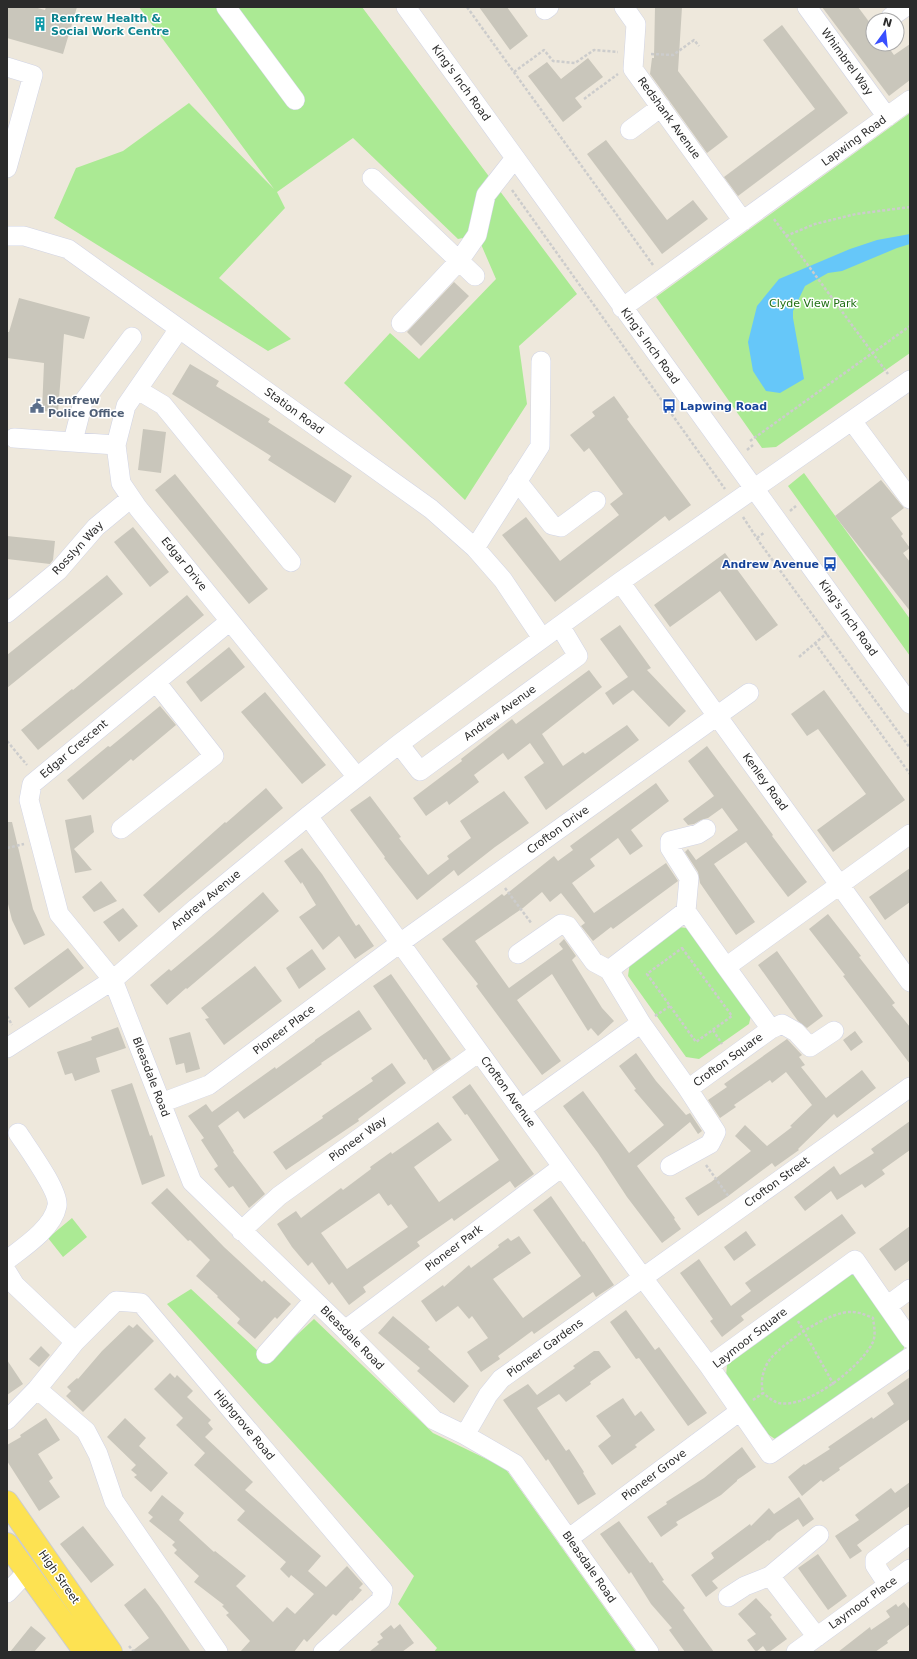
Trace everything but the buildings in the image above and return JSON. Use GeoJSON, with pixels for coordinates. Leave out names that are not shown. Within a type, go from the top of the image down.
{"type":"FeatureCollection","features":[{"type":"Feature","properties":{"kind":"main road","name":"High Street"},"geometry":{"type":"LineString","coordinates":[[7,1502],[111,1652]]}},
{"type":"Feature","properties":{"kind":"main road","name":"High Street"},"geometry":{"type":"LineString","coordinates":[[7,1544],[85,1652]]}},
{"type":"Feature","properties":{"kind":"street"},"geometry":{"type":"LineString","coordinates":[[226,7],[295,100]]}},
{"type":"Feature","properties":{"kind":"street","name":"King's Inch Road"},"geometry":{"type":"LineString","coordinates":[[406,7],[622,308],[755,488],[910,704]]}},
{"type":"Feature","properties":{"kind":"street","name":"Redshank Avenue"},"geometry":{"type":"LineString","coordinates":[[624,7],[636,24],[627,56],[633,68],[743,220]]}},
{"type":"Feature","properties":{"kind":"street","name":"Whimbrel Way"},"geometry":{"type":"LineString","coordinates":[[807,7],[887,117]]}},
{"type":"Feature","properties":{"kind":"street"},"geometry":{"type":"LineString","coordinates":[[7,67],[33,75],[7,167]]}},
{"type":"Feature","properties":{"kind":"street","name":"Lapwing Road"},"geometry":{"type":"LineString","coordinates":[[622,308],[910,100]]}},
{"type":"Feature","properties":{"kind":"street"},"geometry":{"type":"LineString","coordinates":[[630,130],[661,106]]}},
{"type":"Feature","properties":{"kind":"street"},"geometry":{"type":"LineString","coordinates":[[401,323],[459,261],[477,235],[486,195],[515,158]]}},
{"type":"Feature","properties":{"kind":"street"},"geometry":{"type":"LineString","coordinates":[[372,178],[475,276]]}},
{"type":"Feature","properties":{"kind":"street","name":"Station Road"},"geometry":{"type":"LineString","coordinates":[[7,236],[24,236],[68,249],[431,509],[475,548],[503,580],[542,638]]}},
{"type":"Feature","properties":{"kind":"street","name":"Edgar Drive"},"geometry":{"type":"LineString","coordinates":[[179,329],[126,406],[116,445],[121,483],[131,498],[357,777]]}},
{"type":"Feature","properties":{"kind":"street"},"geometry":{"type":"LineString","coordinates":[[73,441],[83,402],[132,337]]}},
{"type":"Feature","properties":{"kind":"street"},"geometry":{"type":"LineString","coordinates":[[475,548],[540,446],[541,361]]}},
{"type":"Feature","properties":{"kind":"street","name":"Andrew Avenue"},"geometry":{"type":"LineString","coordinates":[[7,1048],[113,980],[196,908],[308,816],[400,744],[542,638],[904,384]]}},
{"type":"Feature","properties":{"kind":"street"},"geometry":{"type":"LineString","coordinates":[[138,390],[162,405],[291,562]]}},
{"type":"Feature","properties":{"kind":"street"},"geometry":{"type":"LineString","coordinates":[[852,421],[910,499]]}},
{"type":"Feature","properties":{"kind":"street"},"geometry":{"type":"LineString","coordinates":[[14,438],[116,445]]}},
{"type":"Feature","properties":{"kind":"street"},"geometry":{"type":"LineString","coordinates":[[517,481],[552,525],[561,527],[596,501]]}},
{"type":"Feature","properties":{"kind":"street","name":"Rosslyn Way"},"geometry":{"type":"LineString","coordinates":[[7,613],[58,571],[96,527],[131,498]]}},
{"type":"Feature","properties":{"kind":"street","name":"Kenley Road"},"geometry":{"type":"LineString","coordinates":[[620,582],[910,982]]}},
{"type":"Feature","properties":{"kind":"street","name":"Edgar Crescent"},"geometry":{"type":"LineString","coordinates":[[113,980],[59,914],[29,800],[32,784],[230,621]]}},
{"type":"Feature","properties":{"kind":"street","name":"Andrew Avenue"},"geometry":{"type":"LineString","coordinates":[[400,744],[420,771],[578,656],[560,626]]}},
{"type":"Feature","properties":{"kind":"street"},"geometry":{"type":"LineString","coordinates":[[121,829],[214,756],[156,682]]}},
{"type":"Feature","properties":{"kind":"street","name":"Crofton Drive"},"geometry":{"type":"LineString","coordinates":[[400,943],[749,693]]}},
{"type":"Feature","properties":{"kind":"street","name":"Crofton Avenue"},"geometry":{"type":"LineString","coordinates":[[308,816],[562,1167],[709,1366]]}},
{"type":"Feature","properties":{"kind":"street"},"geometry":{"type":"LineString","coordinates":[[518,954],[561,924],[568,926],[594,962],[609,970],[648,939],[686,912],[689,878],[670,848],[670,841],[698,834],[706,829]]}},
{"type":"Feature","properties":{"kind":"street"},"geometry":{"type":"LineString","coordinates":[[726,967],[910,834]]}},
{"type":"Feature","properties":{"kind":"street","name":"Crofton Square"},"geometry":{"type":"LineString","coordinates":[[609,970],[641,1023],[688,1089],[771,1029],[686,912]]}},
{"type":"Feature","properties":{"kind":"street","name":"Pioneer Place"},"geometry":{"type":"LineString","coordinates":[[161,1103],[209,1085],[400,943]]}},
{"type":"Feature","properties":{"kind":"street","name":"Bleasdale Road"},"geometry":{"type":"LineString","coordinates":[[113,980],[192,1182],[345,1330],[434,1420],[515,1464],[649,1652]]}},
{"type":"Feature","properties":{"kind":"street"},"geometry":{"type":"LineString","coordinates":[[521,1109],[641,1023]]}},
{"type":"Feature","properties":{"kind":"street"},"geometry":{"type":"LineString","coordinates":[[771,1029],[782,1024],[796,1032],[810,1047],[834,1031]]}},
{"type":"Feature","properties":{"kind":"street","name":"Pioneer Way"},"geometry":{"type":"LineString","coordinates":[[241,1231],[278,1196],[479,1052]]}},
{"type":"Feature","properties":{"kind":"street","name":"Crofton Street"},"geometry":{"type":"LineString","coordinates":[[644,1278],[910,1087]]}},
{"type":"Feature","properties":{"kind":"street"},"geometry":{"type":"LineString","coordinates":[[670,1166],[710,1144],[716,1132],[688,1089]]}},
{"type":"Feature","properties":{"kind":"street"},"geometry":{"type":"LineString","coordinates":[[7,1260],[35,1239],[52,1220],[57,1206],[54,1191],[18,1133]]}},
{"type":"Feature","properties":{"kind":"street","name":"Pioneer Park"},"geometry":{"type":"LineString","coordinates":[[345,1330],[562,1167]]}},
{"type":"Feature","properties":{"kind":"street","name":"Laymoor Square"},"geometry":{"type":"LineString","coordinates":[[910,1339],[855,1260],[709,1366],[770,1454],[910,1357]]}},
{"type":"Feature","properties":{"kind":"street"},"geometry":{"type":"LineString","coordinates":[[7,1272],[16,1285],[75,1342]]}},
{"type":"Feature","properties":{"kind":"street","name":"Pioneer Gardens"},"geometry":{"type":"LineString","coordinates":[[465,1436],[488,1395],[501,1379],[644,1278]]}},
{"type":"Feature","properties":{"kind":"street"},"geometry":{"type":"LineString","coordinates":[[887,1306],[910,1289]]}},
{"type":"Feature","properties":{"kind":"street"},"geometry":{"type":"LineString","coordinates":[[266,1354],[314,1300]]}},
{"type":"Feature","properties":{"kind":"street","name":"Highgrove Road"},"geometry":{"type":"LineString","coordinates":[[7,1420],[37,1389],[75,1342],[116,1301],[141,1303],[383,1590],[381,1600],[323,1652]]}},
{"type":"Feature","properties":{"kind":"street"},"geometry":{"type":"LineString","coordinates":[[37,1389],[86,1431],[98,1454],[114,1501],[218,1652]]}},
{"type":"Feature","properties":{"kind":"street","name":"Pioneer Grove"},"geometry":{"type":"LineString","coordinates":[[568,1539],[740,1410]]}},
{"type":"Feature","properties":{"kind":"street"},"geometry":{"type":"LineString","coordinates":[[888,1585],[875,1565],[875,1560],[910,1534]]}},
{"type":"Feature","properties":{"kind":"street"},"geometry":{"type":"LineString","coordinates":[[728,1597],[745,1586],[770,1576],[819,1535]]}},
{"type":"Feature","properties":{"kind":"street","name":"Laymoor Place"},"geometry":{"type":"LineString","coordinates":[[796,1652],[910,1568]]}},
{"type":"Feature","properties":{"kind":"street"},"geometry":{"type":"LineString","coordinates":[[7,1593],[27,1572]]}},
{"type":"Feature","properties":{"kind":"street"},"geometry":{"type":"LineString","coordinates":[[770,1576],[817,1637]]}},
{"type":"Feature","properties":{"kind":"path"},"geometry":{"type":"LineString","coordinates":[[467,7],[663,279]]}},
{"type":"Feature","properties":{"kind":"path"},"geometry":{"type":"LineString","coordinates":[[514,72],[544,50],[552,61],[575,64],[594,50],[620,52],[627,56],[673,55],[694,40],[699,46]]}},
{"type":"Feature","properties":{"kind":"path"},"geometry":{"type":"LineString","coordinates":[[584,99],[619,73]]}},
{"type":"Feature","properties":{"kind":"path"},"geometry":{"type":"LineString","coordinates":[[501,176],[734,503],[760,542],[910,748]]}},
{"type":"Feature","properties":{"kind":"path"},"geometry":{"type":"LineString","coordinates":[[764,205],[820,284],[872,353],[904,384]]}},
{"type":"Feature","properties":{"kind":"path"},"geometry":{"type":"LineString","coordinates":[[786,236],[816,224],[856,214],[910,207]]}},
{"type":"Feature","properties":{"kind":"path"},"geometry":{"type":"LineString","coordinates":[[750,441],[910,326]]}},
{"type":"Feature","properties":{"kind":"path"},"geometry":{"type":"LineString","coordinates":[[799,657],[827,633]]}},
{"type":"Feature","properties":{"kind":"path"},"geometry":{"type":"LineString","coordinates":[[815,643],[910,774]]}},
{"type":"Feature","properties":{"kind":"path"},"geometry":{"type":"LineString","coordinates":[[7,741],[38,778]]}},
{"type":"Feature","properties":{"kind":"path"},"geometry":{"type":"LineString","coordinates":[[495,875],[542,937]]}},
{"type":"Feature","properties":{"kind":"path"},"geometry":{"type":"LineString","coordinates":[[682,948],[732,1016],[696,1042],[647,974],[682,948]]}},
{"type":"Feature","properties":{"kind":"path"},"geometry":{"type":"LineString","coordinates":[[696,1152],[739,1210]]}},
{"type":"Feature","properties":{"kind":"path"},"geometry":{"type":"LineString","coordinates":[[790,1307],[845,1403]]}},
{"type":"Feature","properties":{"kind":"path"},"geometry":{"type":"LineString","coordinates":[[852,1312],[864,1314],[872,1318],[875,1334],[873,1342],[866,1353],[854,1367],[834,1384],[806,1398],[789,1403],[779,1403],[770,1399],[763,1393],[761,1384],[762,1376],[771,1359],[804,1331],[826,1319],[843,1313],[852,1312]]}},
{"type":"Feature","properties":{"kind":"path"},"geometry":{"type":"LineString","coordinates":[[740,1410],[763,1393]]}},
{"type":"Feature","properties":{"kind":"green space"},"geometry":{"type":"Polygon","coordinates":[[[139,7],[362,7],[577,294],[519,346],[527,404],[465,500],[344,383],[390,333],[419,359],[496,279],[477,235],[458,239],[353,138],[277,192],[285,208],[219,278],[291,339],[268,351],[54,218],[76,168],[123,151],[189,103],[274,189],[139,7]]]}},
{"type":"Feature","properties":{"kind":"green space","name":"Clyde View Park"},"geometry":{"type":"Polygon","coordinates":[[[910,113],[910,353],[776,447],[762,448],[656,297],[910,113]]]}},
{"type":"Feature","properties":{"kind":"green space"},"geometry":{"type":"Polygon","coordinates":[[[804,473],[910,619],[910,656],[788,486],[804,473]]]}},
{"type":"Feature","properties":{"kind":"green space"},"geometry":{"type":"Polygon","coordinates":[[[679,927],[693,929],[752,1011],[749,1024],[699,1059],[686,1057],[628,976],[630,962],[679,927]]]}},
{"type":"Feature","properties":{"kind":"green space"},"geometry":{"type":"Polygon","coordinates":[[[72,1218],[87,1237],[63,1257],[48,1238],[72,1218]]]}},
{"type":"Feature","properties":{"kind":"green space"},"geometry":{"type":"Polygon","coordinates":[[[855,1274],[905,1344],[903,1351],[775,1439],[769,1435],[726,1376],[727,1365],[849,1275],[855,1274]]]}},
{"type":"Feature","properties":{"kind":"green space"},"geometry":{"type":"Polygon","coordinates":[[[191,1289],[269,1361],[314,1319],[433,1433],[505,1468],[636,1652],[434,1652],[437,1648],[398,1604],[414,1576],[167,1304],[191,1289]]]}},
{"type":"Feature","properties":{"kind":"water"},"geometry":{"type":"Polygon","coordinates":[[[910,234],[910,244],[842,271],[828,273],[805,286],[793,311],[804,379],[780,393],[766,391],[753,371],[748,342],[757,306],[779,279],[850,249],[877,240],[910,234]]]}},
{"type":"Feature","properties":{"kind":"place","name":"Renfrew Health & Social Work Centre"},"geometry":{"type":"Point","coordinates":[40,24]}},
{"type":"Feature","properties":{"kind":"place","name":"Renfrew Police Office"},"geometry":{"type":"Point","coordinates":[37,406]}},
{"type":"Feature","properties":{"kind":"place","name":"Lapwing Road"},"geometry":{"type":"Point","coordinates":[669,406]}},
{"type":"Feature","properties":{"kind":"place","name":"Andrew Avenue"},"geometry":{"type":"Point","coordinates":[830,564]}}]}
